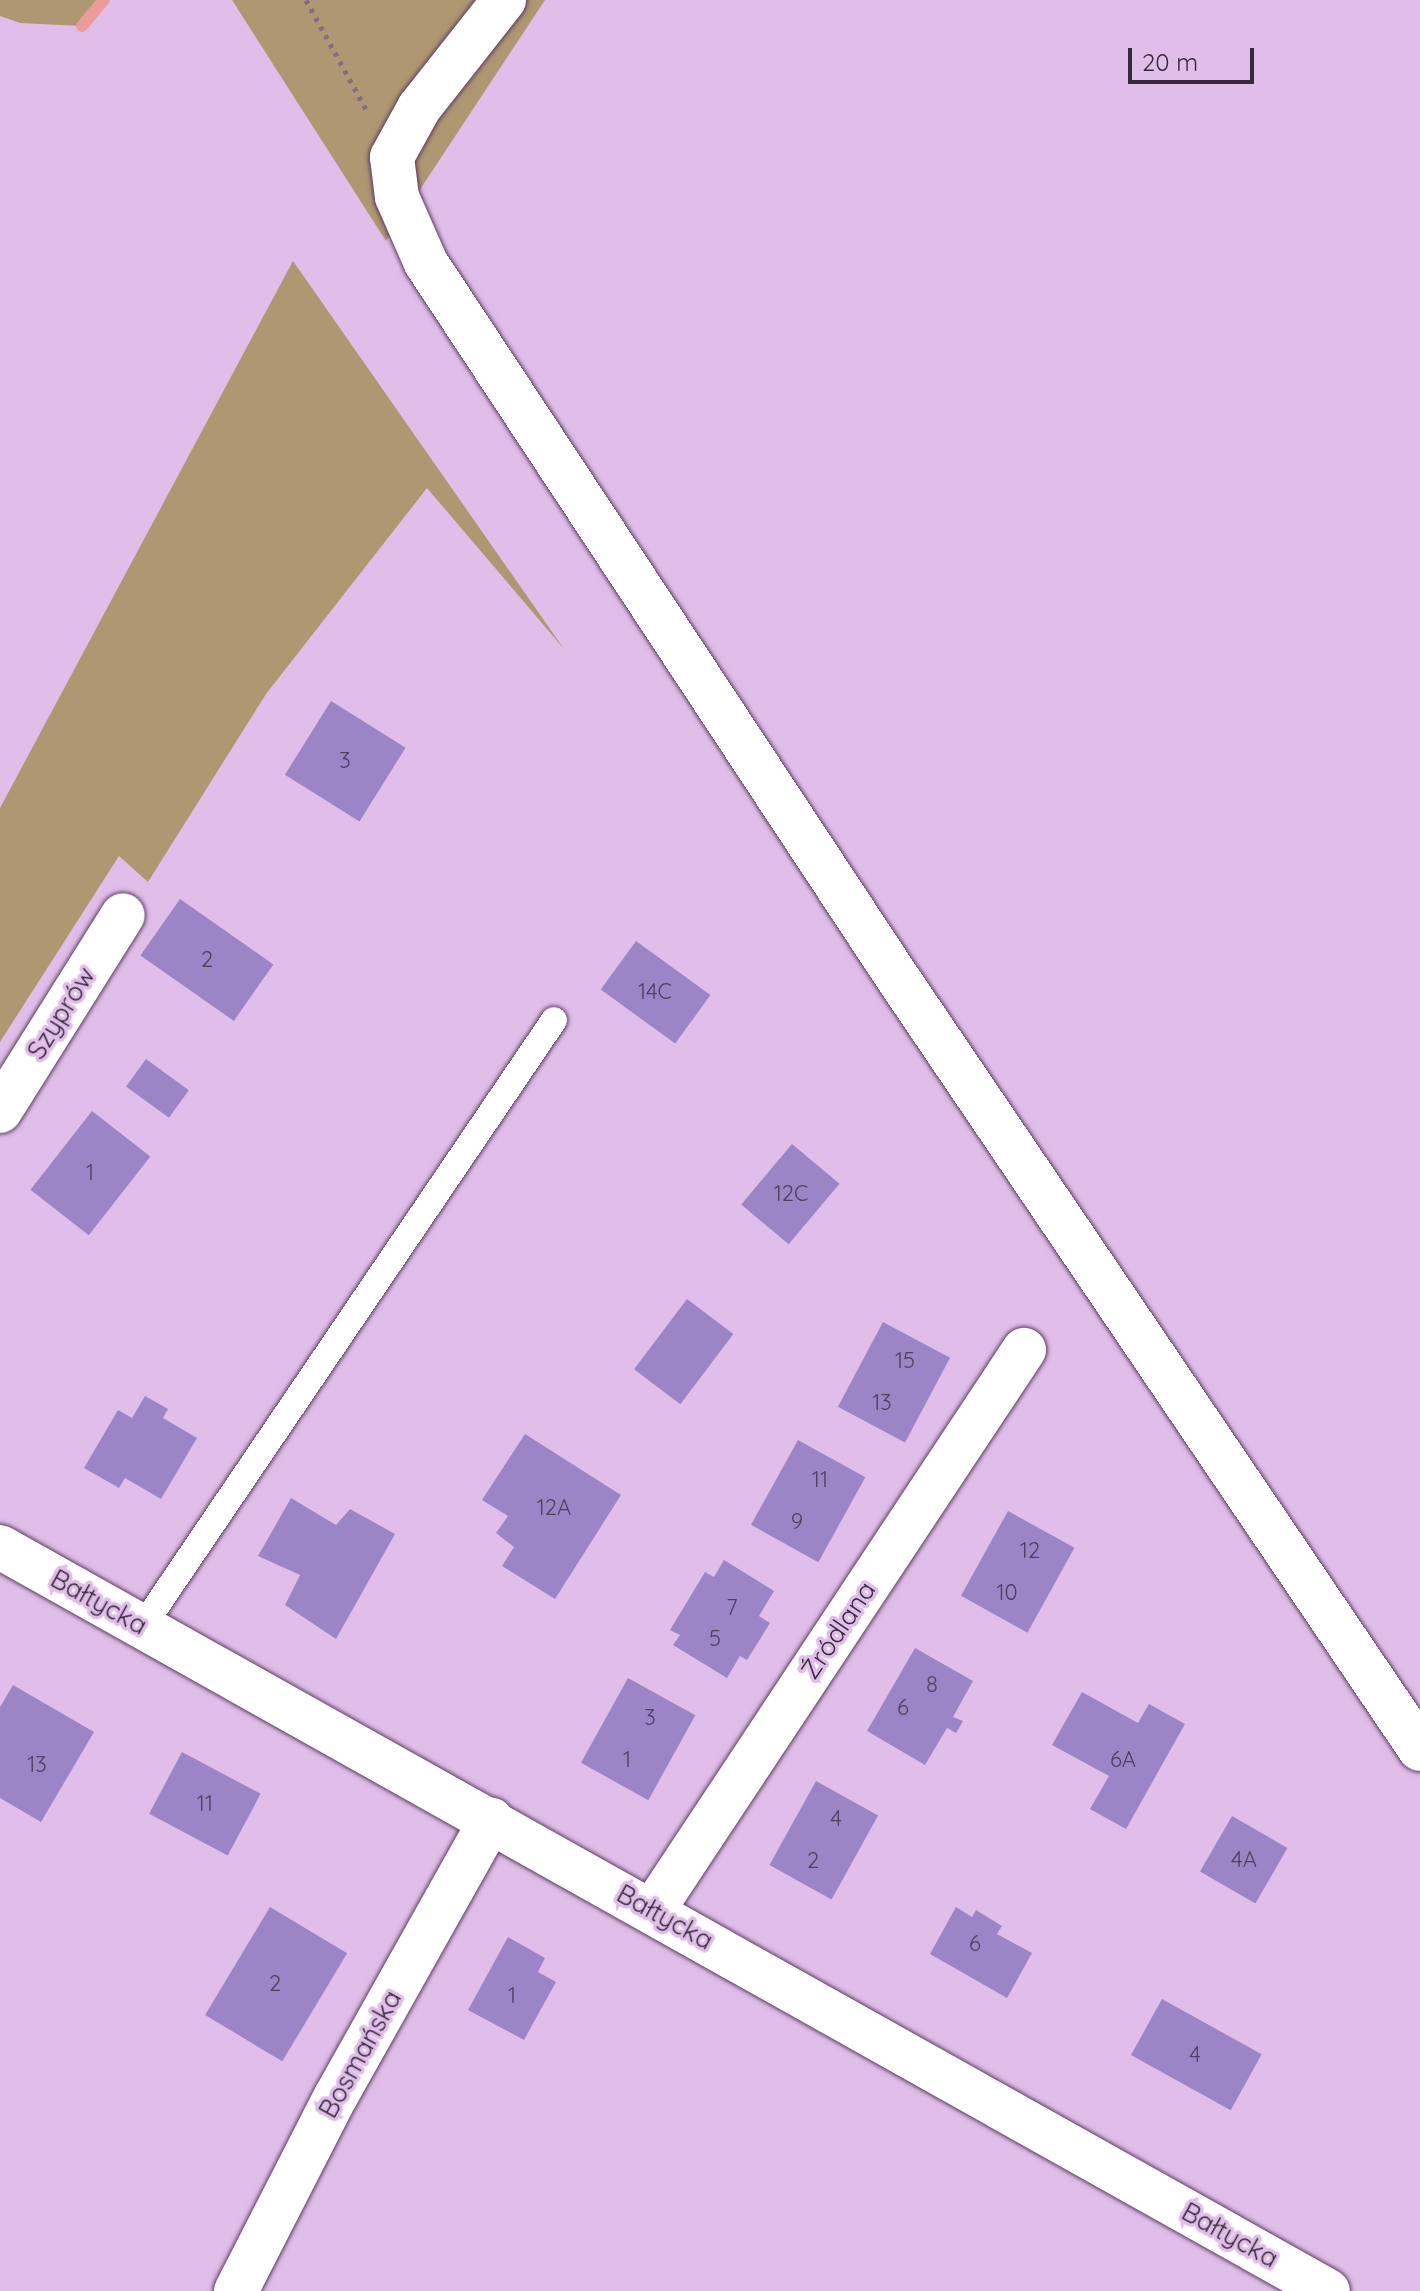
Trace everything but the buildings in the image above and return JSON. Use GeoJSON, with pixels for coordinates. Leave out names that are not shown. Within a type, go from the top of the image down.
{"type":"FeatureCollection","features":[{"type":"Feature","properties":{"kind":"street"},"geometry":{"type":"LineString","coordinates":[[504,0],[419,108],[392,157],[390,176],[426,263],[895,974],[1420,1749]]}},
{"type":"Feature","properties":{"kind":"street","name":"Szyprów"},"geometry":{"type":"LineString","coordinates":[[0,1111],[123,915]]}},
{"type":"Feature","properties":{"kind":"street","name":"Źródlana"},"geometry":{"type":"LineString","coordinates":[[653,1910],[1024,1350]]}},
{"type":"Feature","properties":{"kind":"street","name":"Bałtycka"},"geometry":{"type":"LineString","coordinates":[[0,1547],[653,1910],[1328,2291]]}},
{"type":"Feature","properties":{"kind":"street","name":"Bosmańska"},"geometry":{"type":"LineString","coordinates":[[236,2291],[336,2096],[491,1820]]}},
{"type":"Feature","properties":{"kind":"lane"},"geometry":{"type":"LineString","coordinates":[[143,1626],[554,1020]]}},
{"type":"Feature","properties":{"kind":"path"},"geometry":{"type":"LineString","coordinates":[[306,0],[392,157]]}},
{"type":"Feature","properties":{"kind":"shaded area"},"geometry":{"type":"Polygon","coordinates":[[[0,0],[104,0],[82,26],[20,23],[0,16],[0,0]]]}},
{"type":"Feature","properties":{"kind":"shaded area"},"geometry":{"type":"Polygon","coordinates":[[[232,0],[545,0],[386,241],[232,0]]]}},
{"type":"Feature","properties":{"kind":"shaded area"},"geometry":{"type":"Polygon","coordinates":[[[293,261],[564,649],[427,488],[266,694],[148,882],[119,856],[0,1042],[0,808],[293,261]]]}},
{"type":"Feature","properties":{"kind":"waterway"},"geometry":{"type":"LineString","coordinates":[[82,26],[104,0]]}}]}
